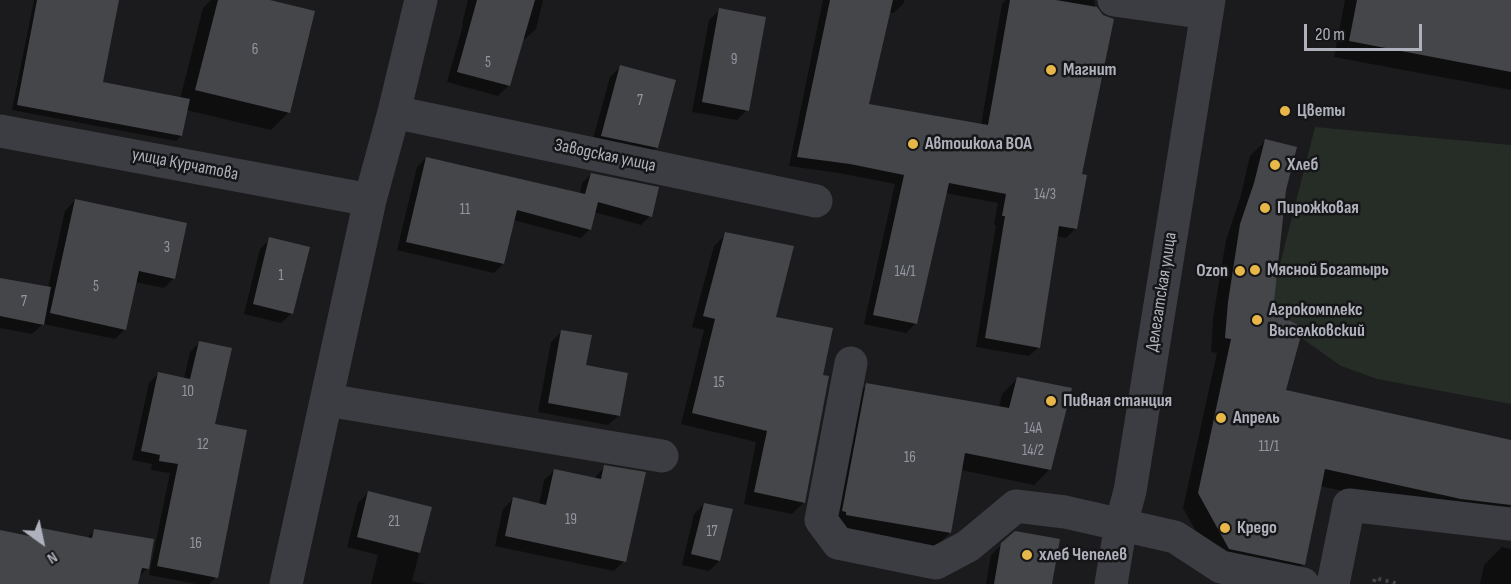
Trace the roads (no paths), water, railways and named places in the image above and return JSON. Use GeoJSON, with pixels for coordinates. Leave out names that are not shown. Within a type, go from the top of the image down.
{"type":"FeatureCollection","features":[{"type":"Feature","properties":{"kind":"street"},"geometry":{"type":"LineString","coordinates":[[286,584],[370,200],[421,0]]}},
{"type":"Feature","properties":{"kind":"street"},"geometry":{"type":"LineString","coordinates":[[1114,0],[1208,7]]}},
{"type":"Feature","properties":{"kind":"street","name":"Делегатская улица"},"geometry":{"type":"LineString","coordinates":[[1111,584],[1121,524],[1130,491],[1208,7]]}},
{"type":"Feature","properties":{"kind":"street","name":"Заводская улица"},"geometry":{"type":"LineString","coordinates":[[394,112],[816,201]]}},
{"type":"Feature","properties":{"kind":"street","name":"улица Курчатова"},"geometry":{"type":"LineString","coordinates":[[0,131],[370,200]]}},
{"type":"Feature","properties":{"kind":"street"},"geometry":{"type":"LineString","coordinates":[[851,363],[821,520],[838,543],[936,563],[968,546],[1016,506],[1065,513],[1175,537],[1221,567],[1304,584]]}},
{"type":"Feature","properties":{"kind":"street"},"geometry":{"type":"LineString","coordinates":[[327,400],[662,456]]}},
{"type":"Feature","properties":{"kind":"street"},"geometry":{"type":"LineString","coordinates":[[1333,584],[1350,505],[1511,524]]}},
{"type":"Feature","properties":{"kind":"place","name":"Магнит"},"geometry":{"type":"Point","coordinates":[1051,70]}},
{"type":"Feature","properties":{"kind":"place","name":"Цветы"},"geometry":{"type":"Point","coordinates":[1285,111]}},
{"type":"Feature","properties":{"kind":"place","name":"Автошкола ВОА"},"geometry":{"type":"Point","coordinates":[913,144]}},
{"type":"Feature","properties":{"kind":"place","name":"Хлеб"},"geometry":{"type":"Point","coordinates":[1275,165]}},
{"type":"Feature","properties":{"kind":"place","name":"Пирожковая"},"geometry":{"type":"Point","coordinates":[1265,208]}},
{"type":"Feature","properties":{"kind":"place","name":"Мясной Богатырь"},"geometry":{"type":"Point","coordinates":[1255,270]}},
{"type":"Feature","properties":{"kind":"place","name":"Ozon"},"geometry":{"type":"Point","coordinates":[1240,271]}},
{"type":"Feature","properties":{"kind":"place","name":"Агрокомплекс Выселковский"},"geometry":{"type":"Point","coordinates":[1257,320]}},
{"type":"Feature","properties":{"kind":"place","name":"Пивная станция"},"geometry":{"type":"Point","coordinates":[1051,401]}},
{"type":"Feature","properties":{"kind":"place","name":"Апрель"},"geometry":{"type":"Point","coordinates":[1221,418]}},
{"type":"Feature","properties":{"kind":"place","name":"Кредо"},"geometry":{"type":"Point","coordinates":[1225,528]}},
{"type":"Feature","properties":{"kind":"place","name":"хлеб Чепелев"},"geometry":{"type":"Point","coordinates":[1027,555]}}]}
